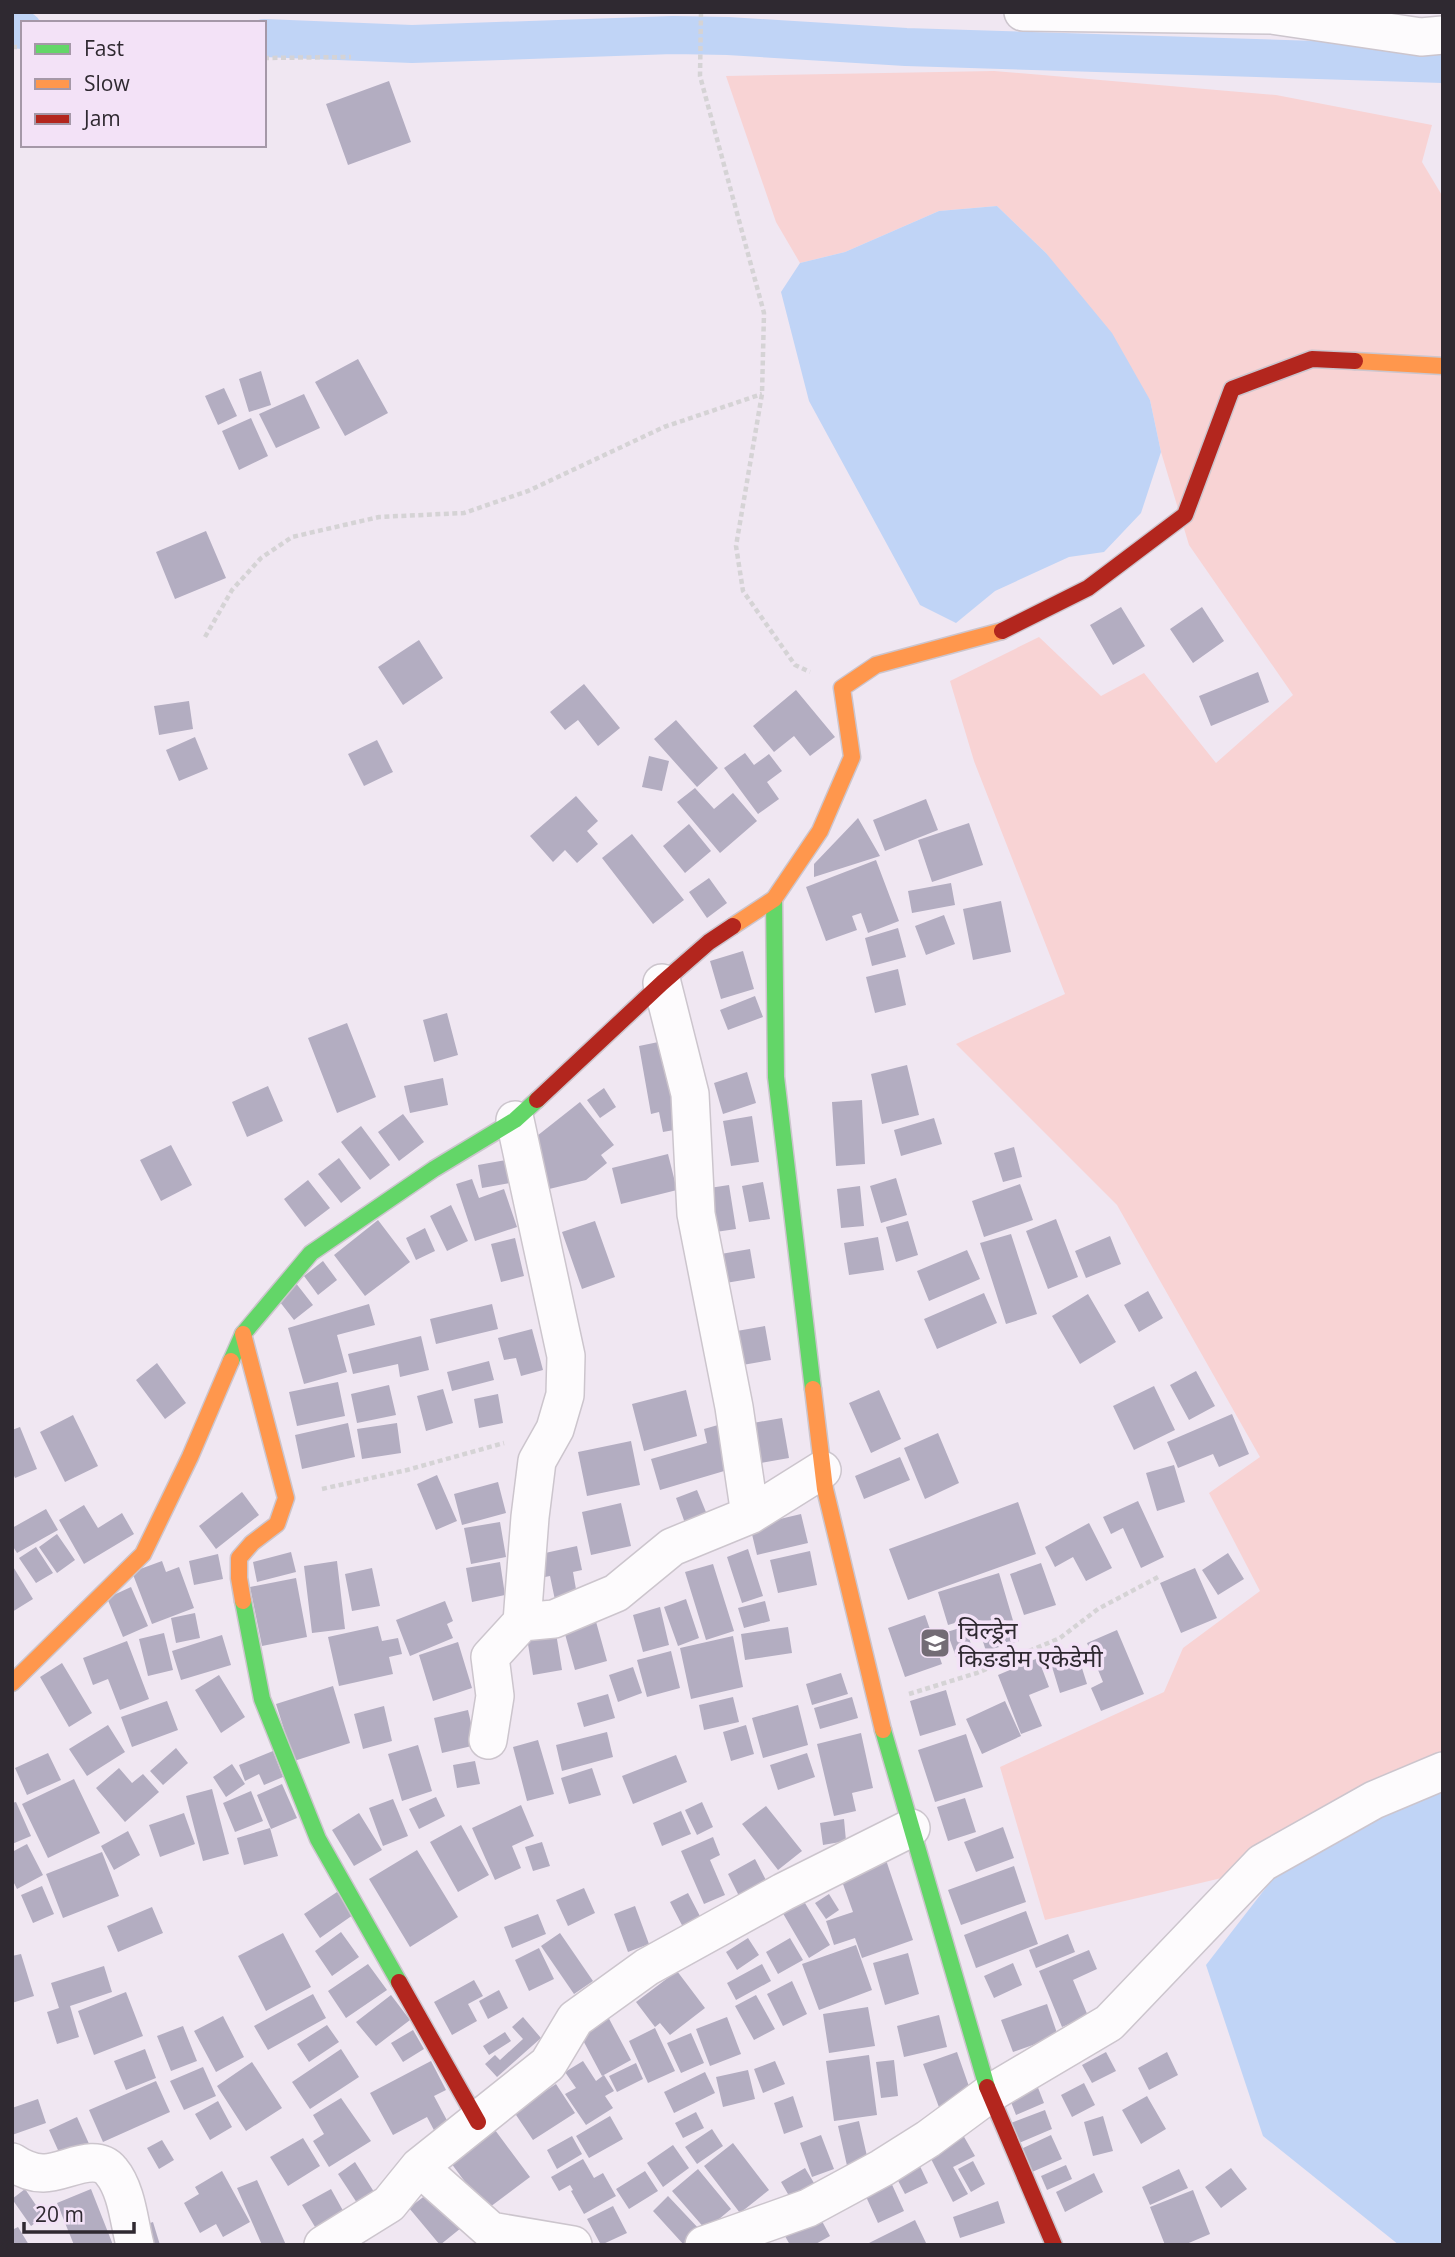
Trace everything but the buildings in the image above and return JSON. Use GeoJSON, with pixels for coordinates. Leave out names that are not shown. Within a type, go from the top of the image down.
{"type":"FeatureCollection","features":[{"type":"Feature","properties":{"kind":"street"},"geometry":{"type":"LineString","coordinates":[[1023,12],[1272,15],[1421,37],[1443,35]]}},
{"type":"Feature","properties":{"kind":"street"},"geometry":{"type":"LineString","coordinates":[[12,1683],[143,1554],[190,1457],[243,1334],[311,1253],[434,1169],[515,1120],[662,982],[709,942],[774,899],[820,831],[852,757],[842,688],[876,665],[995,634],[1088,588],[1185,515],[1232,389],[1312,359],[1443,366]]}},
{"type":"Feature","properties":{"kind":"street"},"geometry":{"type":"LineString","coordinates":[[774,899],[776,1077],[822,1470],[875,1704],[989,2094],[1054,2245]]}},
{"type":"Feature","properties":{"kind":"street"},"geometry":{"type":"LineString","coordinates":[[662,982],[690,1094],[696,1214],[734,1406],[750,1515]]}},
{"type":"Feature","properties":{"kind":"street"},"geometry":{"type":"LineString","coordinates":[[488,1740],[495,1696],[491,1657],[522,1622],[537,1461],[555,1429],[565,1395],[566,1356],[515,1120]]}},
{"type":"Feature","properties":{"kind":"street"},"geometry":{"type":"LineString","coordinates":[[243,1334],[286,1497],[277,1524],[252,1543],[239,1558],[239,1578],[262,1699],[318,1839],[478,2122]]}},
{"type":"Feature","properties":{"kind":"street"},"geometry":{"type":"LineString","coordinates":[[522,1622],[554,1619],[616,1592],[672,1547],[750,1515],[822,1470]]}},
{"type":"Feature","properties":{"kind":"street"},"geometry":{"type":"LineString","coordinates":[[704,2245],[808,2208],[905,2154],[989,2094],[1109,2023],[1262,1863],[1374,1800],[1443,1771]]}},
{"type":"Feature","properties":{"kind":"street"},"geometry":{"type":"LineString","coordinates":[[323,2245],[389,2204],[419,2167],[548,2064],[575,2019],[647,1967],[783,1892],[911,1828]]}},
{"type":"Feature","properties":{"kind":"street"},"geometry":{"type":"LineString","coordinates":[[12,2162],[44,2174],[94,2163],[106,2166],[117,2180],[123,2196],[135,2245]]}},
{"type":"Feature","properties":{"kind":"street"},"geometry":{"type":"LineString","coordinates":[[419,2167],[491,2231],[573,2245]]}},
{"type":"Feature","properties":{"kind":"path"},"geometry":{"type":"LineString","coordinates":[[701,12],[700,76],[764,313],[762,394],[736,545],[743,591],[795,665],[842,688]]}},
{"type":"Feature","properties":{"kind":"path"},"geometry":{"type":"LineString","coordinates":[[266,58],[351,57]]}},
{"type":"Feature","properties":{"kind":"path"},"geometry":{"type":"LineString","coordinates":[[205,637],[232,590],[261,558],[292,537],[379,517],[464,513],[528,491],[664,427],[762,394]]}},
{"type":"Feature","properties":{"kind":"path"},"geometry":{"type":"LineString","coordinates":[[286,1497],[407,1470],[555,1429]]}},
{"type":"Feature","properties":{"kind":"path"},"geometry":{"type":"LineString","coordinates":[[875,1704],[977,1673],[1060,1638],[1098,1609],[1160,1576]]}},
{"type":"Feature","properties":{"kind":"shaded area"},"geometry":{"type":"Polygon","coordinates":[[[994,71],[1276,95],[1432,125],[1422,162],[1443,197],[1443,1783],[1285,1863],[1045,1920],[1000,1767],[1164,1692],[1183,1648],[1260,1591],[1209,1493],[1260,1457],[1117,1205],[956,1044],[1065,994],[974,761],[950,681],[1039,637],[1101,696],[1144,673],[1216,763],[1293,695],[1189,545],[1161,452],[1150,400],[1046,253],[997,206],[939,211],[845,252],[800,263],[776,222],[726,76],[994,71]]]}},
{"type":"Feature","properties":{"kind":"water"},"geometry":{"type":"Polygon","coordinates":[[[997,206],[1046,253],[1112,333],[1150,400],[1161,452],[1141,513],[1104,552],[1069,557],[995,591],[956,623],[920,605],[809,401],[781,292],[800,263],[845,252],[939,211],[997,206]]]}},
{"type":"Feature","properties":{"kind":"water"},"geometry":{"type":"Polygon","coordinates":[[[1443,1783],[1443,2245],[1399,2245],[1263,2136],[1206,1965],[1285,1863],[1443,1783]]]}},
{"type":"Feature","properties":{"kind":"waterway"},"geometry":{"type":"LineString","coordinates":[[12,29],[21,30]]}},
{"type":"Feature","properties":{"kind":"waterway"},"geometry":{"type":"LineString","coordinates":[[266,38],[412,44],[673,35],[728,36],[906,47],[1443,64]]}},
{"type":"Feature","properties":{"kind":"traffic: fast"},"geometry":{"type":"LineString","coordinates":[[774,899],[776,1077],[813,1389]]}},
{"type":"Feature","properties":{"kind":"traffic: fast"},"geometry":{"type":"LineString","coordinates":[[231,1361],[243,1334],[311,1253],[434,1169],[515,1120],[537,1100]]}},
{"type":"Feature","properties":{"kind":"traffic: fast"},"geometry":{"type":"LineString","coordinates":[[243,1601],[262,1699],[318,1839],[399,1982]]}},
{"type":"Feature","properties":{"kind":"traffic: fast"},"geometry":{"type":"LineString","coordinates":[[883,1730],[987,2087]]}},
{"type":"Feature","properties":{"kind":"traffic: slow"},"geometry":{"type":"LineString","coordinates":[[1355,361],[1443,366]]}},
{"type":"Feature","properties":{"kind":"traffic: slow"},"geometry":{"type":"LineString","coordinates":[[733,926],[774,899],[820,831],[852,757],[842,688],[876,665],[1002,631]]}},
{"type":"Feature","properties":{"kind":"traffic: slow"},"geometry":{"type":"LineString","coordinates":[[243,1334],[286,1498],[277,1524],[252,1543],[239,1558],[243,1601]]}},
{"type":"Feature","properties":{"kind":"traffic: slow"},"geometry":{"type":"LineString","coordinates":[[12,1683],[143,1554],[190,1457],[231,1361]]}},
{"type":"Feature","properties":{"kind":"traffic: slow"},"geometry":{"type":"LineString","coordinates":[[813,1389],[825,1489],[883,1730]]}},
{"type":"Feature","properties":{"kind":"traffic: jam"},"geometry":{"type":"LineString","coordinates":[[1002,631],[1088,588],[1185,515],[1232,389],[1312,359],[1355,361]]}},
{"type":"Feature","properties":{"kind":"traffic: jam"},"geometry":{"type":"LineString","coordinates":[[537,1100],[662,983],[709,942],[733,926]]}},
{"type":"Feature","properties":{"kind":"traffic: jam"},"geometry":{"type":"LineString","coordinates":[[399,1982],[478,2122]]}},
{"type":"Feature","properties":{"kind":"traffic: jam"},"geometry":{"type":"LineString","coordinates":[[987,2087],[1054,2245]]}},
{"type":"Feature","properties":{"kind":"place","name":"चिल्ड्रेन किङडोम एकेडेमी"},"geometry":{"type":"Point","coordinates":[935,1643]}}]}
